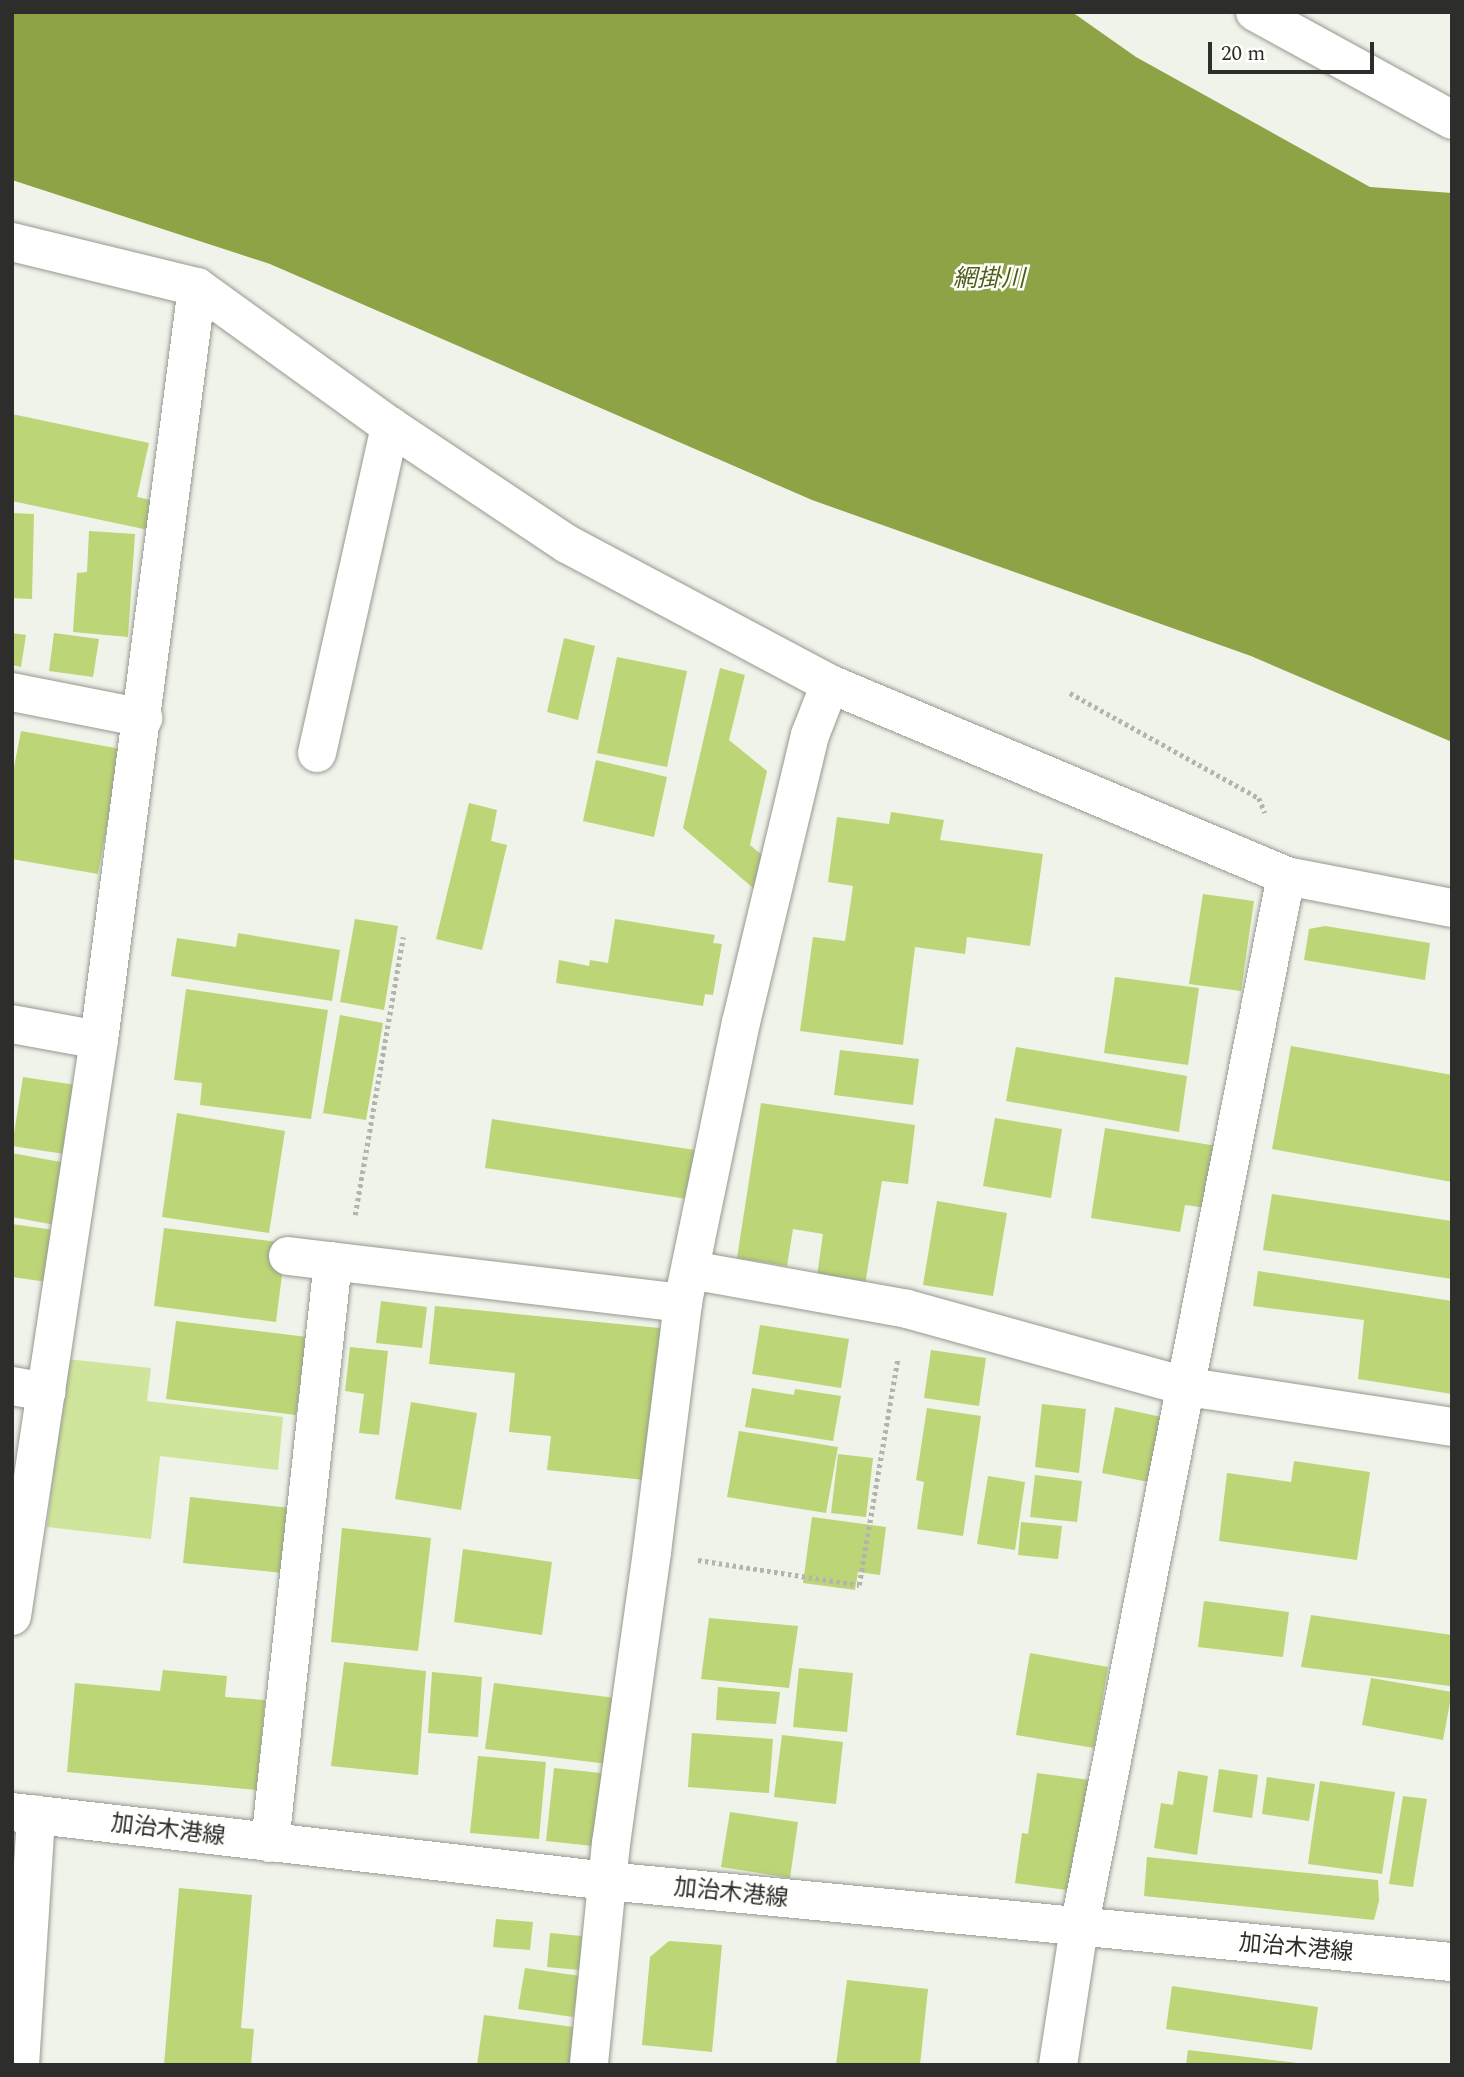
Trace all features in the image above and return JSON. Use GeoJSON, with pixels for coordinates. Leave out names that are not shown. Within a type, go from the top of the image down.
{"type":"FeatureCollection","features":[{"type":"Feature","properties":{"kind":"street"},"geometry":{"type":"LineString","coordinates":[[1255,12],[1452,120]]}},
{"type":"Feature","properties":{"kind":"street"},"geometry":{"type":"LineString","coordinates":[[12,242],[197,287],[390,426],[567,544],[830,684],[1286,876],[1452,908]]}},
{"type":"Feature","properties":{"kind":"street"},"geometry":{"type":"LineString","coordinates":[[12,1616],[29,1389],[99,1040],[197,287]]}},
{"type":"Feature","properties":{"kind":"street"},"geometry":{"type":"LineString","coordinates":[[317,753],[390,426]]}},
{"type":"Feature","properties":{"kind":"street"},"geometry":{"type":"LineString","coordinates":[[589,2065],[607,1881],[687,1286],[741,1022],[810,736],[830,684]]}},
{"type":"Feature","properties":{"kind":"street"},"geometry":{"type":"LineString","coordinates":[[12,692],[143,718]]}},
{"type":"Feature","properties":{"kind":"street"},"geometry":{"type":"LineString","coordinates":[[1058,2065],[1079,1928],[1188,1387],[1286,876]]}},
{"type":"Feature","properties":{"kind":"street"},"geometry":{"type":"LineString","coordinates":[[12,1024],[99,1040]]}},
{"type":"Feature","properties":{"kind":"street"},"geometry":{"type":"LineString","coordinates":[[288,1256],[687,1286],[906,1309],[1188,1387],[1452,1427]]}},
{"type":"Feature","properties":{"kind":"street"},"geometry":{"type":"LineString","coordinates":[[270,1843],[340,1262]]}},
{"type":"Feature","properties":{"kind":"street"},"geometry":{"type":"LineString","coordinates":[[20,2065],[24,1814]]}},
{"type":"Feature","properties":{"kind":"street","name":"加治木港線"},"geometry":{"type":"LineString","coordinates":[[24,1814],[607,1881],[1452,1962]]}},
{"type":"Feature","properties":{"kind":"path"},"geometry":{"type":"LineString","coordinates":[[1070,693],[1259,798],[1286,876]]}},
{"type":"Feature","properties":{"kind":"path"},"geometry":{"type":"LineString","coordinates":[[340,1262],[403,937]]}},
{"type":"Feature","properties":{"kind":"path"},"geometry":{"type":"LineString","coordinates":[[652,1552],[859,1585],[906,1309]]}},
{"type":"Feature","properties":{"kind":"shaded area"},"geometry":{"type":"Polygon","coordinates":[[[67,1359],[151,1368],[147,1401],[283,1417],[278,1470],[160,1456],[151,1539],[47,1527],[67,1359]]]}},
{"type":"Feature","properties":{"kind":"water","name":"網掛川"},"geometry":{"type":"Polygon","coordinates":[[[12,12],[1072,12],[1136,57],[1370,187],[1452,193],[1452,742],[1251,656],[812,500],[270,264],[12,180],[12,12]]]}},
{"type":"Feature","properties":{"kind":"building"},"geometry":{"type":"Polygon","coordinates":[[[12,414],[149,443],[137,497],[159,502],[153,531],[12,501],[12,414]]]}},
{"type":"Feature","properties":{"kind":"building"},"geometry":{"type":"Polygon","coordinates":[[[12,513],[34,514],[32,599],[12,598],[12,513]]]}},
{"type":"Feature","properties":{"kind":"building"},"geometry":{"type":"Polygon","coordinates":[[[89,531],[135,534],[128,637],[73,632],[77,573],[87,572],[89,531]]]}},
{"type":"Feature","properties":{"kind":"building"},"geometry":{"type":"Polygon","coordinates":[[[12,633],[26,635],[21,667],[12,665],[12,633]]]}},
{"type":"Feature","properties":{"kind":"building"},"geometry":{"type":"Polygon","coordinates":[[[54,633],[99,639],[93,677],[49,671],[54,633]]]}},
{"type":"Feature","properties":{"kind":"building"},"geometry":{"type":"Polygon","coordinates":[[[564,638],[595,646],[578,720],[547,712],[564,638]]]}},
{"type":"Feature","properties":{"kind":"building"},"geometry":{"type":"Polygon","coordinates":[[[617,657],[687,671],[667,767],[597,753],[617,657]]]}},
{"type":"Feature","properties":{"kind":"building"},"geometry":{"type":"Polygon","coordinates":[[[720,668],[745,675],[729,740],[767,771],[750,845],[768,860],[759,893],[683,828],[720,668]]]}},
{"type":"Feature","properties":{"kind":"building"},"geometry":{"type":"Polygon","coordinates":[[[21,731],[121,749],[98,874],[12,859],[12,778],[21,731]]]}},
{"type":"Feature","properties":{"kind":"building"},"geometry":{"type":"Polygon","coordinates":[[[596,760],[667,777],[654,837],[583,821],[596,760]]]}},
{"type":"Feature","properties":{"kind":"building"},"geometry":{"type":"Polygon","coordinates":[[[469,803],[497,810],[491,841],[507,845],[482,950],[436,939],[469,803]]]}},
{"type":"Feature","properties":{"kind":"building"},"geometry":{"type":"Polygon","coordinates":[[[891,812],[944,820],[940,840],[1043,854],[1030,946],[967,937],[965,954],[915,947],[903,1045],[800,1031],[813,937],[845,941],[853,886],[828,882],[837,817],[889,824],[891,812]]]}},
{"type":"Feature","properties":{"kind":"building"},"geometry":{"type":"Polygon","coordinates":[[[1203,894],[1254,901],[1241,991],[1189,984],[1203,894]]]}},
{"type":"Feature","properties":{"kind":"building"},"geometry":{"type":"Polygon","coordinates":[[[355,919],[398,926],[384,1010],[340,1002],[355,919]]]}},
{"type":"Feature","properties":{"kind":"building"},"geometry":{"type":"Polygon","coordinates":[[[615,919],[715,935],[713,943],[722,944],[713,995],[705,994],[703,1006],[556,983],[559,960],[589,966],[590,960],[608,963],[615,919]]]}},
{"type":"Feature","properties":{"kind":"building"},"geometry":{"type":"Polygon","coordinates":[[[1325,926],[1430,943],[1425,980],[1304,960],[1309,929],[1325,926]]]}},
{"type":"Feature","properties":{"kind":"building"},"geometry":{"type":"Polygon","coordinates":[[[238,933],[340,950],[332,1001],[171,976],[177,938],[236,947],[238,933]]]}},
{"type":"Feature","properties":{"kind":"building"},"geometry":{"type":"Polygon","coordinates":[[[1115,977],[1199,988],[1188,1065],[1104,1053],[1115,977]]]}},
{"type":"Feature","properties":{"kind":"building"},"geometry":{"type":"Polygon","coordinates":[[[186,989],[328,1010],[311,1119],[200,1105],[202,1083],[174,1080],[186,989]]]}},
{"type":"Feature","properties":{"kind":"building"},"geometry":{"type":"Polygon","coordinates":[[[340,1015],[383,1023],[366,1120],[323,1113],[340,1015]]]}},
{"type":"Feature","properties":{"kind":"building"},"geometry":{"type":"Polygon","coordinates":[[[1291,1046],[1452,1075],[1452,1182],[1272,1149],[1291,1046]]]}},
{"type":"Feature","properties":{"kind":"building"},"geometry":{"type":"Polygon","coordinates":[[[1016,1047],[1187,1076],[1179,1132],[1006,1101],[1016,1047]]]}},
{"type":"Feature","properties":{"kind":"building"},"geometry":{"type":"Polygon","coordinates":[[[840,1050],[919,1059],[913,1105],[834,1095],[840,1050]]]}},
{"type":"Feature","properties":{"kind":"building"},"geometry":{"type":"Polygon","coordinates":[[[23,1077],[89,1087],[77,1156],[12,1146],[23,1077]]]}},
{"type":"Feature","properties":{"kind":"building"},"geometry":{"type":"Polygon","coordinates":[[[761,1103],[915,1125],[908,1184],[882,1181],[864,1291],[816,1283],[823,1234],[793,1229],[787,1266],[737,1258],[761,1103]]]}},
{"type":"Feature","properties":{"kind":"building"},"geometry":{"type":"Polygon","coordinates":[[[177,1113],[285,1131],[269,1233],[162,1217],[177,1113]]]}},
{"type":"Feature","properties":{"kind":"building"},"geometry":{"type":"Polygon","coordinates":[[[995,1118],[1062,1129],[1051,1198],[983,1186],[995,1118]]]}},
{"type":"Feature","properties":{"kind":"building"},"geometry":{"type":"Polygon","coordinates":[[[492,1119],[695,1150],[687,1199],[485,1168],[492,1119]]]}},
{"type":"Feature","properties":{"kind":"building"},"geometry":{"type":"Polygon","coordinates":[[[1105,1128],[1217,1146],[1207,1208],[1185,1205],[1180,1232],[1091,1218],[1105,1128]]]}},
{"type":"Feature","properties":{"kind":"building"},"geometry":{"type":"Polygon","coordinates":[[[12,1153],[77,1165],[66,1227],[12,1217],[12,1153]]]}},
{"type":"Feature","properties":{"kind":"building"},"geometry":{"type":"Polygon","coordinates":[[[1272,1194],[1452,1221],[1452,1279],[1263,1250],[1272,1194]]]}},
{"type":"Feature","properties":{"kind":"building"},"geometry":{"type":"Polygon","coordinates":[[[937,1201],[1007,1213],[993,1296],[923,1285],[937,1201]]]}},
{"type":"Feature","properties":{"kind":"building"},"geometry":{"type":"Polygon","coordinates":[[[12,1224],[61,1231],[54,1283],[12,1277],[12,1224]]]}},
{"type":"Feature","properties":{"kind":"building"},"geometry":{"type":"Polygon","coordinates":[[[164,1228],[286,1243],[276,1322],[154,1306],[164,1228]]]}},
{"type":"Feature","properties":{"kind":"building"},"geometry":{"type":"Polygon","coordinates":[[[1258,1271],[1452,1301],[1452,1394],[1358,1379],[1364,1320],[1253,1306],[1258,1271]]]}},
{"type":"Feature","properties":{"kind":"building"},"geometry":{"type":"Polygon","coordinates":[[[381,1301],[427,1307],[422,1348],[376,1343],[381,1301]]]}},
{"type":"Feature","properties":{"kind":"building"},"geometry":{"type":"Polygon","coordinates":[[[435,1306],[670,1329],[655,1481],[547,1470],[551,1436],[509,1432],[515,1373],[429,1364],[435,1306]]]}},
{"type":"Feature","properties":{"kind":"building"},"geometry":{"type":"Polygon","coordinates":[[[176,1321],[307,1337],[296,1415],[166,1399],[176,1321]]]}},
{"type":"Feature","properties":{"kind":"building"},"geometry":{"type":"Polygon","coordinates":[[[760,1325],[849,1339],[841,1388],[752,1374],[760,1325]]]}},
{"type":"Feature","properties":{"kind":"building"},"geometry":{"type":"Polygon","coordinates":[[[350,1347],[388,1351],[379,1435],[359,1433],[364,1394],[345,1391],[350,1347]]]}},
{"type":"Feature","properties":{"kind":"building"},"geometry":{"type":"Polygon","coordinates":[[[931,1350],[986,1358],[979,1406],[924,1398],[931,1350]]]}},
{"type":"Feature","properties":{"kind":"building"},"geometry":{"type":"Polygon","coordinates":[[[752,1388],[794,1395],[795,1389],[841,1396],[833,1441],[745,1427],[752,1388]]]}},
{"type":"Feature","properties":{"kind":"building"},"geometry":{"type":"Polygon","coordinates":[[[411,1402],[477,1413],[461,1510],[395,1499],[411,1402]]]}},
{"type":"Feature","properties":{"kind":"building"},"geometry":{"type":"Polygon","coordinates":[[[1042,1404],[1086,1409],[1079,1473],[1035,1467],[1042,1404]]]}},
{"type":"Feature","properties":{"kind":"building"},"geometry":{"type":"Polygon","coordinates":[[[1115,1407],[1171,1419],[1159,1484],[1102,1473],[1115,1407]]]}},
{"type":"Feature","properties":{"kind":"building"},"geometry":{"type":"Polygon","coordinates":[[[927,1408],[981,1416],[963,1536],[917,1529],[924,1482],[916,1480],[927,1408]]]}},
{"type":"Feature","properties":{"kind":"building"},"geometry":{"type":"Polygon","coordinates":[[[739,1431],[838,1447],[826,1513],[727,1497],[739,1431]]]}},
{"type":"Feature","properties":{"kind":"building"},"geometry":{"type":"Polygon","coordinates":[[[838,1454],[873,1458],[866,1517],[831,1513],[838,1454]]]}},
{"type":"Feature","properties":{"kind":"building"},"geometry":{"type":"Polygon","coordinates":[[[1294,1461],[1370,1472],[1357,1560],[1219,1541],[1227,1473],[1291,1482],[1294,1461]]]}},
{"type":"Feature","properties":{"kind":"building"},"geometry":{"type":"Polygon","coordinates":[[[1035,1475],[1082,1481],[1077,1522],[1030,1517],[1035,1475]]]}},
{"type":"Feature","properties":{"kind":"building"},"geometry":{"type":"Polygon","coordinates":[[[988,1476],[1025,1482],[1015,1550],[977,1544],[988,1476]]]}},
{"type":"Feature","properties":{"kind":"building"},"geometry":{"type":"Polygon","coordinates":[[[190,1497],[299,1509],[293,1574],[183,1563],[190,1497]]]}},
{"type":"Feature","properties":{"kind":"building"},"geometry":{"type":"Polygon","coordinates":[[[812,1517],[886,1527],[880,1575],[858,1572],[855,1590],[803,1583],[812,1517]]]}},
{"type":"Feature","properties":{"kind":"building"},"geometry":{"type":"Polygon","coordinates":[[[1021,1522],[1062,1526],[1058,1559],[1018,1555],[1021,1522]]]}},
{"type":"Feature","properties":{"kind":"building"},"geometry":{"type":"Polygon","coordinates":[[[342,1528],[431,1538],[418,1651],[331,1642],[342,1528]]]}},
{"type":"Feature","properties":{"kind":"building"},"geometry":{"type":"Polygon","coordinates":[[[463,1549],[552,1562],[542,1635],[454,1622],[463,1549]]]}},
{"type":"Feature","properties":{"kind":"building"},"geometry":{"type":"Polygon","coordinates":[[[1204,1601],[1289,1612],[1283,1657],[1198,1647],[1204,1601]]]}},
{"type":"Feature","properties":{"kind":"building"},"geometry":{"type":"Polygon","coordinates":[[[1311,1615],[1452,1635],[1450,1686],[1301,1667],[1311,1615]]]}},
{"type":"Feature","properties":{"kind":"building"},"geometry":{"type":"Polygon","coordinates":[[[709,1618],[798,1626],[789,1688],[701,1679],[709,1618]]]}},
{"type":"Feature","properties":{"kind":"building"},"geometry":{"type":"Polygon","coordinates":[[[1030,1653],[1108,1667],[1094,1748],[1016,1735],[1030,1653]]]}},
{"type":"Feature","properties":{"kind":"building"},"geometry":{"type":"Polygon","coordinates":[[[344,1662],[426,1671],[418,1775],[331,1766],[344,1662]]]}},
{"type":"Feature","properties":{"kind":"building"},"geometry":{"type":"Polygon","coordinates":[[[799,1668],[853,1673],[847,1732],[793,1727],[799,1668]]]}},
{"type":"Feature","properties":{"kind":"building"},"geometry":{"type":"Polygon","coordinates":[[[163,1670],[227,1676],[225,1697],[265,1700],[257,1790],[67,1772],[75,1683],[160,1691],[163,1670]]]}},
{"type":"Feature","properties":{"kind":"building"},"geometry":{"type":"Polygon","coordinates":[[[432,1672],[482,1677],[478,1737],[428,1733],[432,1672]]]}},
{"type":"Feature","properties":{"kind":"building"},"geometry":{"type":"Polygon","coordinates":[[[1371,1678],[1452,1692],[1443,1740],[1362,1725],[1371,1678]]]}},
{"type":"Feature","properties":{"kind":"building"},"geometry":{"type":"Polygon","coordinates":[[[494,1683],[624,1699],[616,1765],[485,1749],[494,1683]]]}},
{"type":"Feature","properties":{"kind":"building"},"geometry":{"type":"Polygon","coordinates":[[[718,1687],[780,1692],[776,1724],[716,1720],[718,1687]]]}},
{"type":"Feature","properties":{"kind":"building"},"geometry":{"type":"Polygon","coordinates":[[[692,1733],[773,1739],[769,1793],[688,1787],[692,1733]]]}},
{"type":"Feature","properties":{"kind":"building"},"geometry":{"type":"Polygon","coordinates":[[[782,1735],[843,1742],[836,1804],[774,1797],[782,1735]]]}},
{"type":"Feature","properties":{"kind":"building"},"geometry":{"type":"Polygon","coordinates":[[[478,1756],[546,1762],[539,1839],[470,1833],[478,1756]]]}},
{"type":"Feature","properties":{"kind":"building"},"geometry":{"type":"Polygon","coordinates":[[[554,1768],[629,1776],[621,1849],[546,1841],[554,1768]]]}},
{"type":"Feature","properties":{"kind":"building"},"geometry":{"type":"Polygon","coordinates":[[[1219,1769],[1258,1775],[1252,1818],[1213,1812],[1219,1769]]]}},
{"type":"Feature","properties":{"kind":"building"},"geometry":{"type":"Polygon","coordinates":[[[1178,1771],[1208,1776],[1197,1855],[1154,1848],[1161,1803],[1173,1805],[1178,1771]]]}},
{"type":"Feature","properties":{"kind":"building"},"geometry":{"type":"Polygon","coordinates":[[[1037,1773],[1105,1782],[1089,1893],[1015,1883],[1022,1833],[1028,1834],[1037,1773]]]}},
{"type":"Feature","properties":{"kind":"building"},"geometry":{"type":"Polygon","coordinates":[[[1267,1777],[1315,1784],[1309,1821],[1262,1814],[1267,1777]]]}},
{"type":"Feature","properties":{"kind":"building"},"geometry":{"type":"Polygon","coordinates":[[[1320,1781],[1395,1792],[1382,1874],[1308,1864],[1320,1781]]]}},
{"type":"Feature","properties":{"kind":"building"},"geometry":{"type":"Polygon","coordinates":[[[1403,1796],[1427,1799],[1413,1887],[1389,1884],[1403,1796]]]}},
{"type":"Feature","properties":{"kind":"building"},"geometry":{"type":"Polygon","coordinates":[[[730,1812],[798,1822],[790,1878],[721,1867],[730,1812]]]}},
{"type":"Feature","properties":{"kind":"building"},"geometry":{"type":"Polygon","coordinates":[[[1147,1857],[1378,1880],[1379,1901],[1374,1920],[1144,1896],[1147,1857]]]}},
{"type":"Feature","properties":{"kind":"building"},"geometry":{"type":"Polygon","coordinates":[[[179,1888],[252,1895],[241,2028],[254,2029],[251,2065],[164,2065],[179,1888]]]}},
{"type":"Feature","properties":{"kind":"building"},"geometry":{"type":"Polygon","coordinates":[[[496,1919],[533,1922],[530,1950],[493,1947],[496,1919]]]}},
{"type":"Feature","properties":{"kind":"building"},"geometry":{"type":"Polygon","coordinates":[[[550,1933],[582,1936],[579,1970],[547,1967],[550,1933]]]}},
{"type":"Feature","properties":{"kind":"building"},"geometry":{"type":"Polygon","coordinates":[[[669,1941],[722,1945],[712,2052],[642,2045],[650,1957],[669,1941]]]}},
{"type":"Feature","properties":{"kind":"building"},"geometry":{"type":"Polygon","coordinates":[[[525,1968],[580,1976],[573,2017],[518,2009],[525,1968]]]}},
{"type":"Feature","properties":{"kind":"building"},"geometry":{"type":"Polygon","coordinates":[[[847,1980],[928,1989],[920,2065],[836,2065],[847,1980]]]}},
{"type":"Feature","properties":{"kind":"building"},"geometry":{"type":"Polygon","coordinates":[[[1172,1986],[1318,2007],[1312,2050],[1166,2029],[1172,1986]]]}},
{"type":"Feature","properties":{"kind":"building"},"geometry":{"type":"Polygon","coordinates":[[[484,2015],[581,2028],[576,2065],[477,2065],[484,2015]]]}},
{"type":"Feature","properties":{"kind":"building"},"geometry":{"type":"Polygon","coordinates":[[[1188,2050],[1298,2063],[1298,2065],[1186,2065],[1188,2050]]]}}]}
